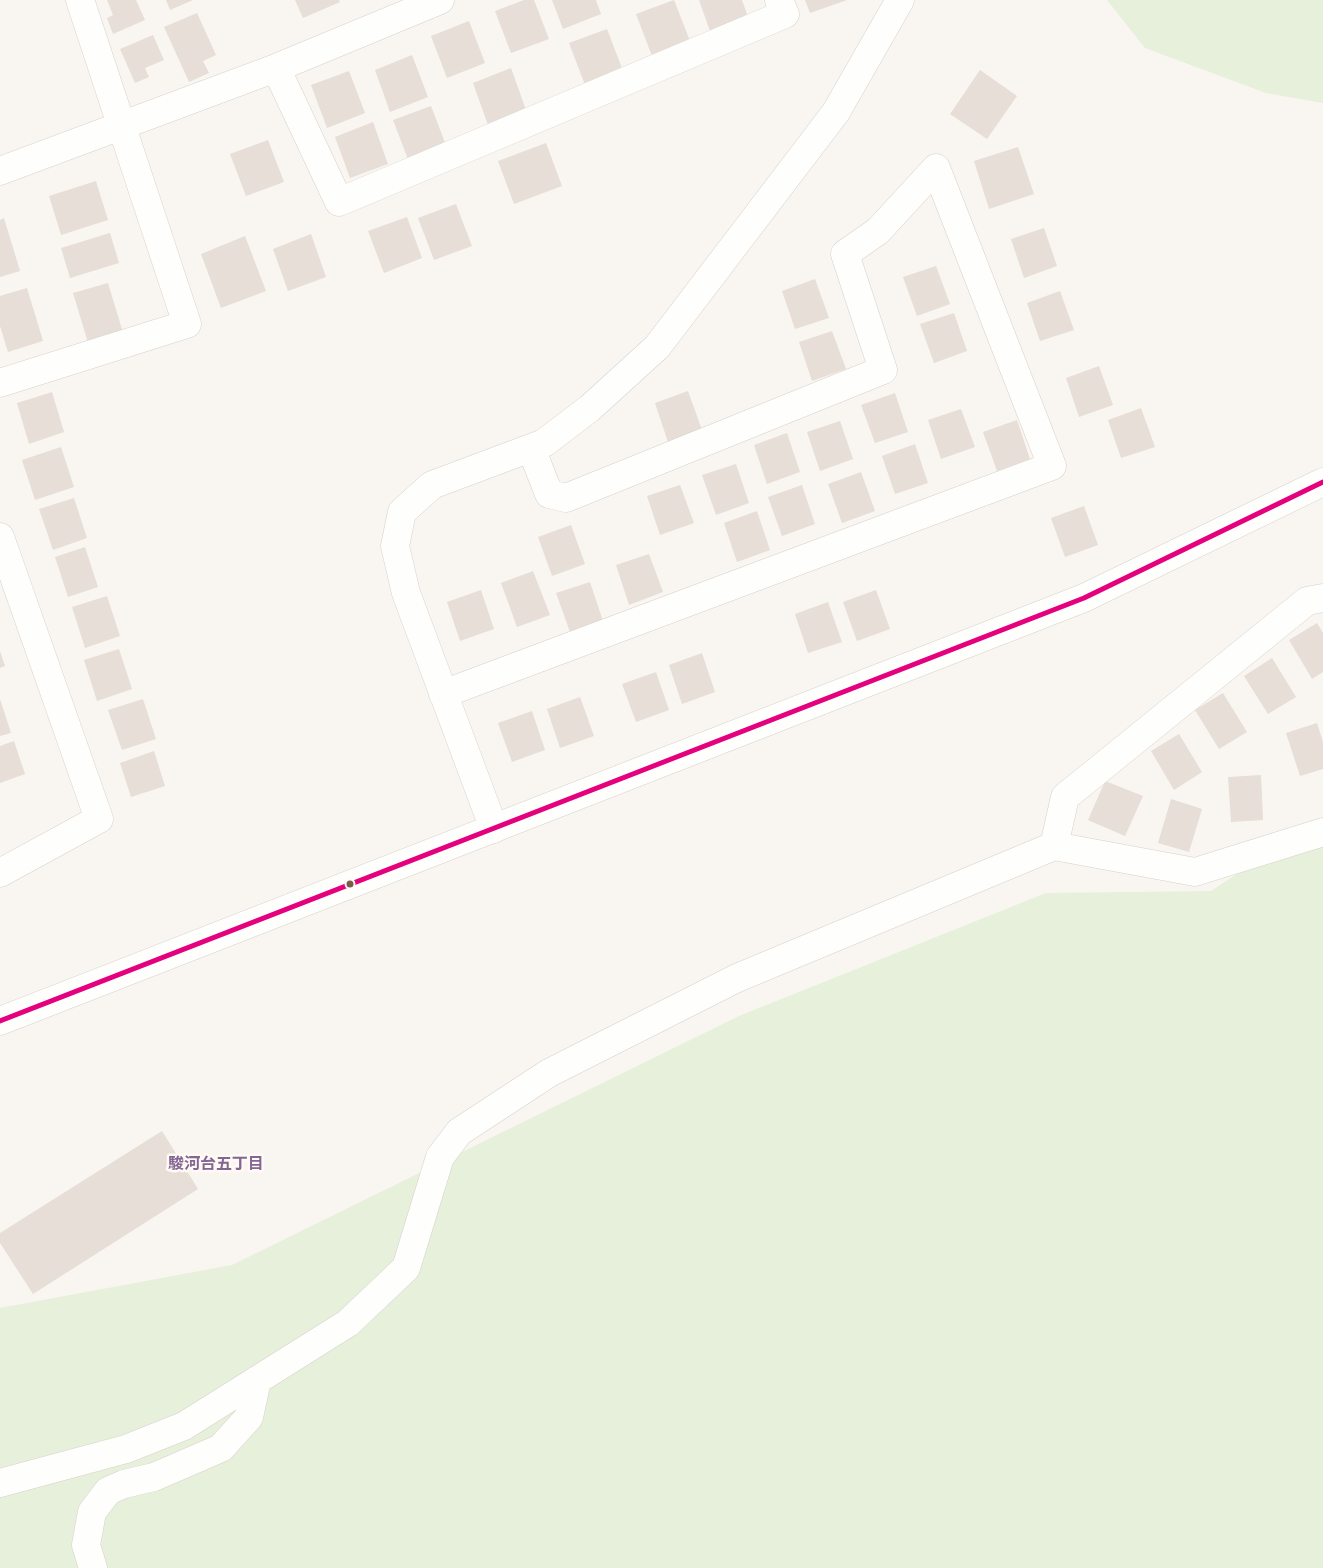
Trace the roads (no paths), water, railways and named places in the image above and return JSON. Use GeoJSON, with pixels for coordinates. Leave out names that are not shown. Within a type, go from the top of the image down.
{"type":"FeatureCollection","features":[{"type":"Feature","properties":{"kind":"street"},"geometry":{"type":"LineString","coordinates":[[0,383],[187,324],[80,0]]}},
{"type":"Feature","properties":{"kind":"street"},"geometry":{"type":"LineString","coordinates":[[0,171],[123,127],[276,68],[440,0]]}},
{"type":"Feature","properties":{"kind":"street"},"geometry":{"type":"LineString","coordinates":[[276,68],[339,202],[785,14],[779,0]]}},
{"type":"Feature","properties":{"kind":"street"},"geometry":{"type":"LineString","coordinates":[[494,829],[406,593],[395,546],[402,512],[432,485],[544,443],[590,408],[657,347],[836,112],[900,0]]}},
{"type":"Feature","properties":{"kind":"street"},"geometry":{"type":"LineString","coordinates":[[443,694],[1052,466],[936,168],[878,231],[845,254],[883,370],[566,498],[549,494],[531,448]]}},
{"type":"Feature","properties":{"kind":"street"},"geometry":{"type":"LineString","coordinates":[[0,1021],[1084,598],[1323,482]]}},
{"type":"Feature","properties":{"kind":"street"},"geometry":{"type":"LineString","coordinates":[[0,537],[99,819],[0,873]]}},
{"type":"Feature","properties":{"kind":"street"},"geometry":{"type":"LineString","coordinates":[[1054,846],[1065,797],[1307,601],[1323,598]]}},
{"type":"Feature","properties":{"kind":"street"},"geometry":{"type":"LineString","coordinates":[[0,1483],[135,1446],[184,1426],[348,1323],[406,1268],[440,1158],[459,1132],[549,1074],[737,978],[1054,846],[1195,872],[1323,832]]}},
{"type":"Feature","properties":{"kind":"street"},"geometry":{"type":"LineString","coordinates":[[93,1568],[86,1545],[92,1512],[108,1491],[124,1484],[154,1477],[221,1448],[249,1417],[257,1380]]}},
{"type":"Feature","properties":{"kind":"district","name":"駿河台五丁目"},"geometry":{"type":"Point","coordinates":[216,1165]}}]}
